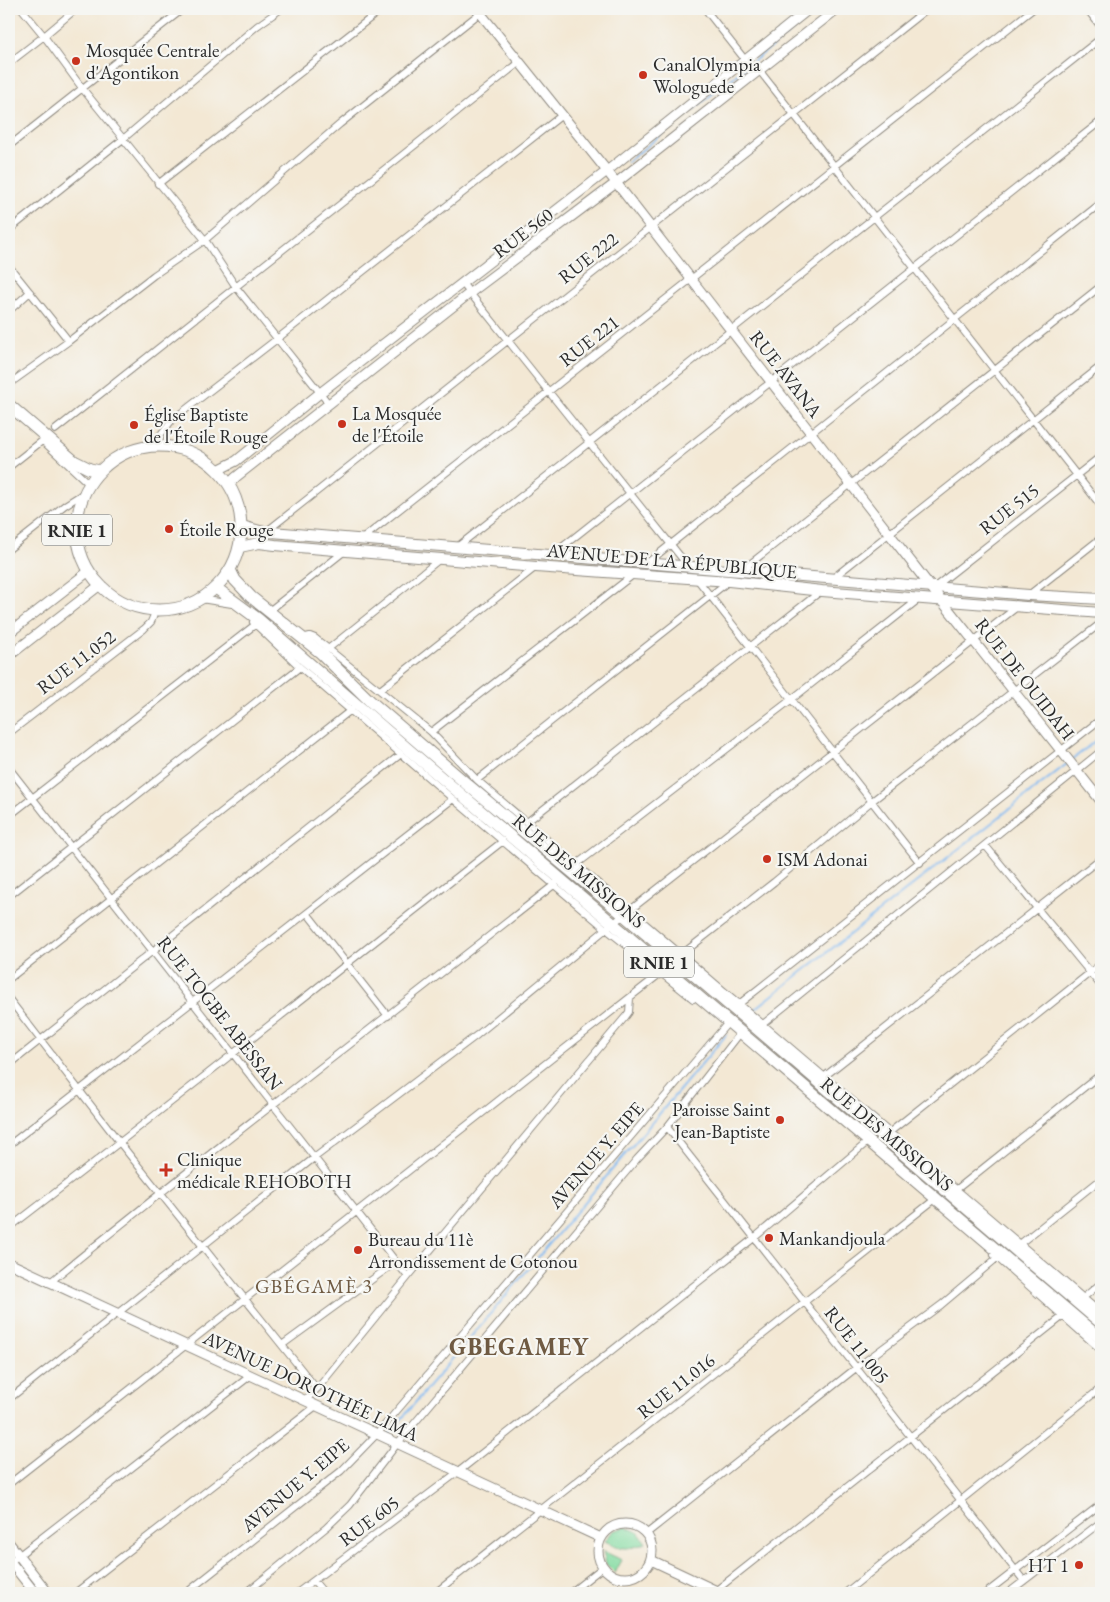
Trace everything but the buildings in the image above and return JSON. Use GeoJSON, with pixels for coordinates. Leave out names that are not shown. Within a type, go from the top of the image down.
{"type":"FeatureCollection","features":[{"type":"Feature","properties":{"kind":"highway"},"geometry":{"type":"LineString","coordinates":[[9,405],[74,461],[90,469],[100,471]]}},
{"type":"Feature","properties":{"kind":"highway","name":"RNIE 1"},"geometry":{"type":"LineString","coordinates":[[157,446],[190,452],[206,460],[218,470],[229,484],[239,506],[242,526],[240,547],[230,570],[216,588],[201,598],[180,607],[156,610],[140,608],[126,603],[100,585],[88,571],[80,551],[76,530],[78,514],[87,489],[100,471],[127,452],[157,446]]}},
{"type":"Feature","properties":{"kind":"highway","name":"RUE DES MISSIONS"},"geometry":{"type":"LineString","coordinates":[[230,570],[242,589],[321,653],[370,701],[627,913],[1101,1323]]}},
{"type":"Feature","properties":{"kind":"highway","name":"RUE DES MISSIONS"},"geometry":{"type":"LineString","coordinates":[[216,588],[258,619],[610,926],[1101,1339]]}},
{"type":"Feature","properties":{"kind":"main road","name":"RUE 560"},"geometry":{"type":"LineString","coordinates":[[218,470],[236,461],[320,393],[608,172],[809,9]]}},
{"type":"Feature","properties":{"kind":"main road","name":"RUE 560"},"geometry":{"type":"LineString","coordinates":[[229,484],[470,293],[616,183],[837,9]]}},
{"type":"Feature","properties":{"kind":"main road","name":"RUE AVANA"},"geometry":{"type":"LineString","coordinates":[[479,11],[933,586]]}},
{"type":"Feature","properties":{"kind":"main road","name":"AVENUE DE LA RÉPUBLIQUE"},"geometry":{"type":"LineString","coordinates":[[242,526],[252,530],[551,556],[1029,595],[1101,599]]}},
{"type":"Feature","properties":{"kind":"main road","name":"AVENUE DE LA RÉPUBLIQUE"},"geometry":{"type":"LineString","coordinates":[[240,547],[259,544],[346,550],[1101,613]]}},
{"type":"Feature","properties":{"kind":"main road"},"geometry":{"type":"LineString","coordinates":[[9,633],[88,571]]}},
{"type":"Feature","properties":{"kind":"main road"},"geometry":{"type":"LineString","coordinates":[[9,656],[100,585]]}},
{"type":"Feature","properties":{"kind":"main road","name":"RUE DE OUIDAH"},"geometry":{"type":"LineString","coordinates":[[933,586],[974,641],[1101,801]]}},
{"type":"Feature","properties":{"kind":"main road","name":"AVENUE DOROTHÉE LIMA"},"geometry":{"type":"LineString","coordinates":[[9,1264],[601,1538]]}},
{"type":"Feature","properties":{"kind":"main road"},"geometry":{"type":"LineString","coordinates":[[622,1524],[634,1526],[646,1534],[652,1548],[651,1560],[644,1571],[629,1578],[616,1577],[603,1567],[598,1552],[601,1538],[611,1528],[622,1524]]}},
{"type":"Feature","properties":{"kind":"main road"},"geometry":{"type":"LineString","coordinates":[[9,1543],[48,1593]]}},
{"type":"Feature","properties":{"kind":"main road"},"geometry":{"type":"LineString","coordinates":[[651,1560],[716,1592]]}},
{"type":"Feature","properties":{"kind":"main road"},"geometry":{"type":"LineString","coordinates":[[9,1562],[35,1593]]}},
{"type":"Feature","properties":{"kind":"street"},"geometry":{"type":"LineString","coordinates":[[22,9],[158,184],[205,240],[236,287],[329,404]]}},
{"type":"Feature","properties":{"kind":"street"},"geometry":{"type":"LineString","coordinates":[[9,63],[76,9]]}},
{"type":"Feature","properties":{"kind":"street"},"geometry":{"type":"LineString","coordinates":[[9,146],[183,9]]}},
{"type":"Feature","properties":{"kind":"street"},"geometry":{"type":"LineString","coordinates":[[9,230],[123,139],[257,26],[281,9]]}},
{"type":"Feature","properties":{"kind":"street"},"geometry":{"type":"LineString","coordinates":[[158,184],[382,9]]}},
{"type":"Feature","properties":{"kind":"street"},"geometry":{"type":"LineString","coordinates":[[705,9],[746,60]]}},
{"type":"Feature","properties":{"kind":"street","name":"RUE 222"},"geometry":{"type":"LineString","coordinates":[[267,531],[927,9]]}},
{"type":"Feature","properties":{"kind":"street","name":"RUE 221"},"geometry":{"type":"LineString","coordinates":[[362,539],[1034,9]]}},
{"type":"Feature","properties":{"kind":"street"},"geometry":{"type":"LineString","coordinates":[[1087,9],[1101,27]]}},
{"type":"Feature","properties":{"kind":"street"},"geometry":{"type":"LineString","coordinates":[[9,384],[154,275],[205,240],[340,124],[479,11]]}},
{"type":"Feature","properties":{"kind":"street"},"geometry":{"type":"LineString","coordinates":[[457,547],[1101,38]]}},
{"type":"Feature","properties":{"kind":"street"},"geometry":{"type":"LineString","coordinates":[[55,430],[520,62]]}},
{"type":"Feature","properties":{"kind":"street"},"geometry":{"type":"LineString","coordinates":[[759,70],[1101,506]]}},
{"type":"Feature","properties":{"kind":"street"},"geometry":{"type":"LineString","coordinates":[[157,446],[161,434],[172,420],[562,115]]}},
{"type":"Feature","properties":{"kind":"street"},"geometry":{"type":"LineString","coordinates":[[551,556],[1101,121]]}},
{"type":"Feature","properties":{"kind":"street"},"geometry":{"type":"LineString","coordinates":[[646,564],[1101,203]]}},
{"type":"Feature","properties":{"kind":"street"},"geometry":{"type":"LineString","coordinates":[[9,266],[68,341]]}},
{"type":"Feature","properties":{"kind":"street"},"geometry":{"type":"LineString","coordinates":[[462,283],[688,566]]}},
{"type":"Feature","properties":{"kind":"street"},"geometry":{"type":"LineString","coordinates":[[477,780],[1101,286]]}},
{"type":"Feature","properties":{"kind":"street"},"geometry":{"type":"LineString","coordinates":[[9,311],[30,292]]}},
{"type":"Feature","properties":{"kind":"street"},"geometry":{"type":"LineString","coordinates":[[832,579],[1101,366]]}},
{"type":"Feature","properties":{"kind":"street"},"geometry":{"type":"LineString","coordinates":[[9,412],[42,441],[87,489],[9,549]]}},
{"type":"Feature","properties":{"kind":"street"},"geometry":{"type":"LineString","coordinates":[[9,467],[42,441]]}},
{"type":"Feature","properties":{"kind":"street","name":"RUE 515"},"geometry":{"type":"LineString","coordinates":[[933,586],[1101,456]]}},
{"type":"Feature","properties":{"kind":"street"},"geometry":{"type":"LineString","coordinates":[[1029,595],[1101,538]]}},
{"type":"Feature","properties":{"kind":"street"},"geometry":{"type":"LineString","coordinates":[[269,612],[346,550]]}},
{"type":"Feature","properties":{"kind":"street"},"geometry":{"type":"LineString","coordinates":[[328,650],[441,559]]}},
{"type":"Feature","properties":{"kind":"street"},"geometry":{"type":"LineString","coordinates":[[380,690],[536,567]]}},
{"type":"Feature","properties":{"kind":"street"},"geometry":{"type":"LineString","coordinates":[[431,732],[635,573]]}},
{"type":"Feature","properties":{"kind":"street"},"geometry":{"type":"LineString","coordinates":[[696,578],[920,863]]}},
{"type":"Feature","properties":{"kind":"street"},"geometry":{"type":"LineString","coordinates":[[527,822],[822,591]]}},
{"type":"Feature","properties":{"kind":"street"},"geometry":{"type":"LineString","coordinates":[[201,598],[228,603],[256,624],[300,667],[453,799],[555,884],[610,926],[660,973],[726,1025],[864,1145],[934,1200],[1062,1317],[1101,1350]]}},
{"type":"Feature","properties":{"kind":"street"},"geometry":{"type":"LineString","coordinates":[[577,864],[920,598]]}},
{"type":"Feature","properties":{"kind":"street"},"geometry":{"type":"LineString","coordinates":[[9,1399],[314,1158],[477,1035],[610,926],[1017,607]]}},
{"type":"Feature","properties":{"kind":"street","name":"RUE 11.052"},"geometry":{"type":"LineString","coordinates":[[9,733],[144,629],[151,622],[156,610]]}},
{"type":"Feature","properties":{"kind":"street"},"geometry":{"type":"LineString","coordinates":[[9,816],[256,624]]}},
{"type":"Feature","properties":{"kind":"street"},"geometry":{"type":"LineString","coordinates":[[682,954],[795,865],[872,801],[1101,624]]}},
{"type":"Feature","properties":{"kind":"street"},"geometry":{"type":"LineString","coordinates":[[302,638],[312,637],[431,732],[477,780],[577,864],[627,913],[682,954],[1101,1313]]}},
{"type":"Feature","properties":{"kind":"street"},"geometry":{"type":"LineString","coordinates":[[9,896],[300,667]]}},
{"type":"Feature","properties":{"kind":"street"},"geometry":{"type":"LineString","coordinates":[[9,979],[351,710]]}},
{"type":"Feature","properties":{"kind":"street"},"geometry":{"type":"LineString","coordinates":[[739,1004],[1101,719]]}},
{"type":"Feature","properties":{"kind":"street"},"geometry":{"type":"LineString","coordinates":[[763,1024],[1101,751]]}},
{"type":"Feature","properties":{"kind":"street"},"geometry":{"type":"LineString","coordinates":[[9,1065],[401,754]]}},
{"type":"Feature","properties":{"kind":"street","name":"RUE TOGBE ABESSAN"},"geometry":{"type":"LineString","coordinates":[[9,768],[408,1277]]}},
{"type":"Feature","properties":{"kind":"street"},"geometry":{"type":"LineString","coordinates":[[9,1145],[453,799]]}},
{"type":"Feature","properties":{"kind":"street"},"geometry":{"type":"LineString","coordinates":[[9,1228],[120,1143],[503,841]]}},
{"type":"Feature","properties":{"kind":"street"},"geometry":{"type":"LineString","coordinates":[[985,845],[1101,986]]}},
{"type":"Feature","properties":{"kind":"street"},"geometry":{"type":"LineString","coordinates":[[825,1076],[1101,858]]}},
{"type":"Feature","properties":{"kind":"street"},"geometry":{"type":"LineString","coordinates":[[49,1283],[160,1193],[555,884]]}},
{"type":"Feature","properties":{"kind":"street"},"geometry":{"type":"LineString","coordinates":[[307,913],[388,1016]]}},
{"type":"Feature","properties":{"kind":"street"},"geometry":{"type":"LineString","coordinates":[[890,1132],[1101,964]]}},
{"type":"Feature","properties":{"kind":"street"},"geometry":{"type":"LineString","coordinates":[[9,1484],[660,973]]}},
{"type":"Feature","properties":{"kind":"street"},"geometry":{"type":"LineString","coordinates":[[305,1401],[317,1389],[626,1016],[629,1012],[630,998]]}},
{"type":"Feature","properties":{"kind":"street"},"geometry":{"type":"LineString","coordinates":[[9,999],[78,1091],[317,1389]]}},
{"type":"Feature","properties":{"kind":"street","name":"AVENUE Y. EIPE"},"geometry":{"type":"LineString","coordinates":[[186,1593],[341,1471],[377,1434],[726,1025]]}},
{"type":"Feature","properties":{"kind":"street","name":"AVENUE Y. EIPE"},"geometry":{"type":"LineString","coordinates":[[246,1593],[339,1517],[350,1505],[397,1444],[667,1126],[738,1036]]}},
{"type":"Feature","properties":{"kind":"street"},"geometry":{"type":"LineString","coordinates":[[957,1189],[1101,1074]]}},
{"type":"Feature","properties":{"kind":"street","name":"RUE 11.005"},"geometry":{"type":"LineString","coordinates":[[667,1126],[1024,1581]]}},
{"type":"Feature","properties":{"kind":"street","name":"RUE 605"},"geometry":{"type":"LineString","coordinates":[[297,1593],[458,1472],[754,1238],[864,1145]]}},
{"type":"Feature","properties":{"kind":"street"},"geometry":{"type":"LineString","coordinates":[[1020,1243],[1101,1179]]}},
{"type":"Feature","properties":{"kind":"street","name":"RUE 11.016"},"geometry":{"type":"LineString","coordinates":[[435,1593],[934,1200]]}},
{"type":"Feature","properties":{"kind":"street"},"geometry":{"type":"LineString","coordinates":[[646,1534],[856,1368],[941,1306],[997,1258]]}},
{"type":"Feature","properties":{"kind":"street"},"geometry":{"type":"LineString","coordinates":[[282,1346],[396,1262]]}},
{"type":"Feature","properties":{"kind":"street"},"geometry":{"type":"LineString","coordinates":[[1083,1298],[1101,1283]]}},
{"type":"Feature","properties":{"kind":"street"},"geometry":{"type":"LineString","coordinates":[[716,1592],[1062,1317]]}},
{"type":"Feature","properties":{"kind":"street"},"geometry":{"type":"LineString","coordinates":[[9,1562],[250,1376]]}},
{"type":"Feature","properties":{"kind":"street"},"geometry":{"type":"LineString","coordinates":[[845,1593],[1101,1388]]}},
{"type":"Feature","properties":{"kind":"street"},"geometry":{"type":"LineString","coordinates":[[75,1593],[316,1406]]}},
{"type":"Feature","properties":{"kind":"street"},"geometry":{"type":"LineString","coordinates":[[986,1593],[1101,1504]]}},
{"type":"Feature","properties":{"kind":"street"},"geometry":{"type":"LineString","coordinates":[[1008,1593],[1101,1522]]}},
{"type":"Feature","properties":{"kind":"street"},"geometry":{"type":"LineString","coordinates":[[570,1593],[603,1567]]}},
{"type":"Feature","properties":{"kind":"street"},"geometry":{"type":"LineString","coordinates":[[314,1581],[324,1593]]}},
{"type":"Feature","properties":{"kind":"green space"},"geometry":{"type":"Polygon","coordinates":[[[626,1527],[638,1532],[646,1543],[625,1548],[605,1541],[613,1531],[626,1527]]]}},
{"type":"Feature","properties":{"kind":"green space"},"geometry":{"type":"Polygon","coordinates":[[[603,1551],[622,1560],[615,1573],[606,1564],[603,1551]]]}},
{"type":"Feature","properties":{"kind":"waterway"},"geometry":{"type":"LineString","coordinates":[[627,162],[819,9]]}},
{"type":"Feature","properties":{"kind":"waterway"},"geometry":{"type":"LineString","coordinates":[[1072,760],[1101,736]]}},
{"type":"Feature","properties":{"kind":"waterway"},"geometry":{"type":"LineString","coordinates":[[755,1009],[1068,763]]}},
{"type":"Feature","properties":{"kind":"waterway"},"geometry":{"type":"LineString","coordinates":[[387,1436],[726,1035]]}},
{"type":"Feature","properties":{"kind":"railway"},"geometry":{"type":"LineString","coordinates":[[9,1590],[12,1593]]}},
{"type":"Feature","properties":{"kind":"place","name":"Mosquée Centrale d'Agontikon"},"geometry":{"type":"Point","coordinates":[76,61]}},
{"type":"Feature","properties":{"kind":"place","name":"CanalOlympia Wologuede"},"geometry":{"type":"Point","coordinates":[643,75]}},
{"type":"Feature","properties":{"kind":"place","name":"La Mosquée de l'Étoile"},"geometry":{"type":"Point","coordinates":[342,424]}},
{"type":"Feature","properties":{"kind":"place","name":"Église Baptiste de l'Étoile Rouge"},"geometry":{"type":"Point","coordinates":[134,425]}},
{"type":"Feature","properties":{"kind":"place","name":"Étoile Rouge"},"geometry":{"type":"Point","coordinates":[169,529]}},
{"type":"Feature","properties":{"kind":"place","name":"ISM Adonai"},"geometry":{"type":"Point","coordinates":[767,859]}},
{"type":"Feature","properties":{"kind":"place","name":"Paroisse Saint Jean-Baptiste"},"geometry":{"type":"Point","coordinates":[780,1120]}},
{"type":"Feature","properties":{"kind":"place","name":"Clinique médicale REHOBOTH"},"geometry":{"type":"Point","coordinates":[166,1170]}},
{"type":"Feature","properties":{"kind":"place","name":"Mankandjoula"},"geometry":{"type":"Point","coordinates":[769,1238]}},
{"type":"Feature","properties":{"kind":"place","name":"Bureau du 11è Arrondissement de Cotonou"},"geometry":{"type":"Point","coordinates":[358,1250]}},
{"type":"Feature","properties":{"kind":"place","name":"HT 1"},"geometry":{"type":"Point","coordinates":[1079,1565]}},
{"type":"Feature","properties":{"kind":"district","name":"GBÉGAMÈ 3"},"geometry":{"type":"Point","coordinates":[314,1286]}},
{"type":"Feature","properties":{"kind":"district","name":"GBEGAMEY"},"geometry":{"type":"Point","coordinates":[519,1346]}}]}
